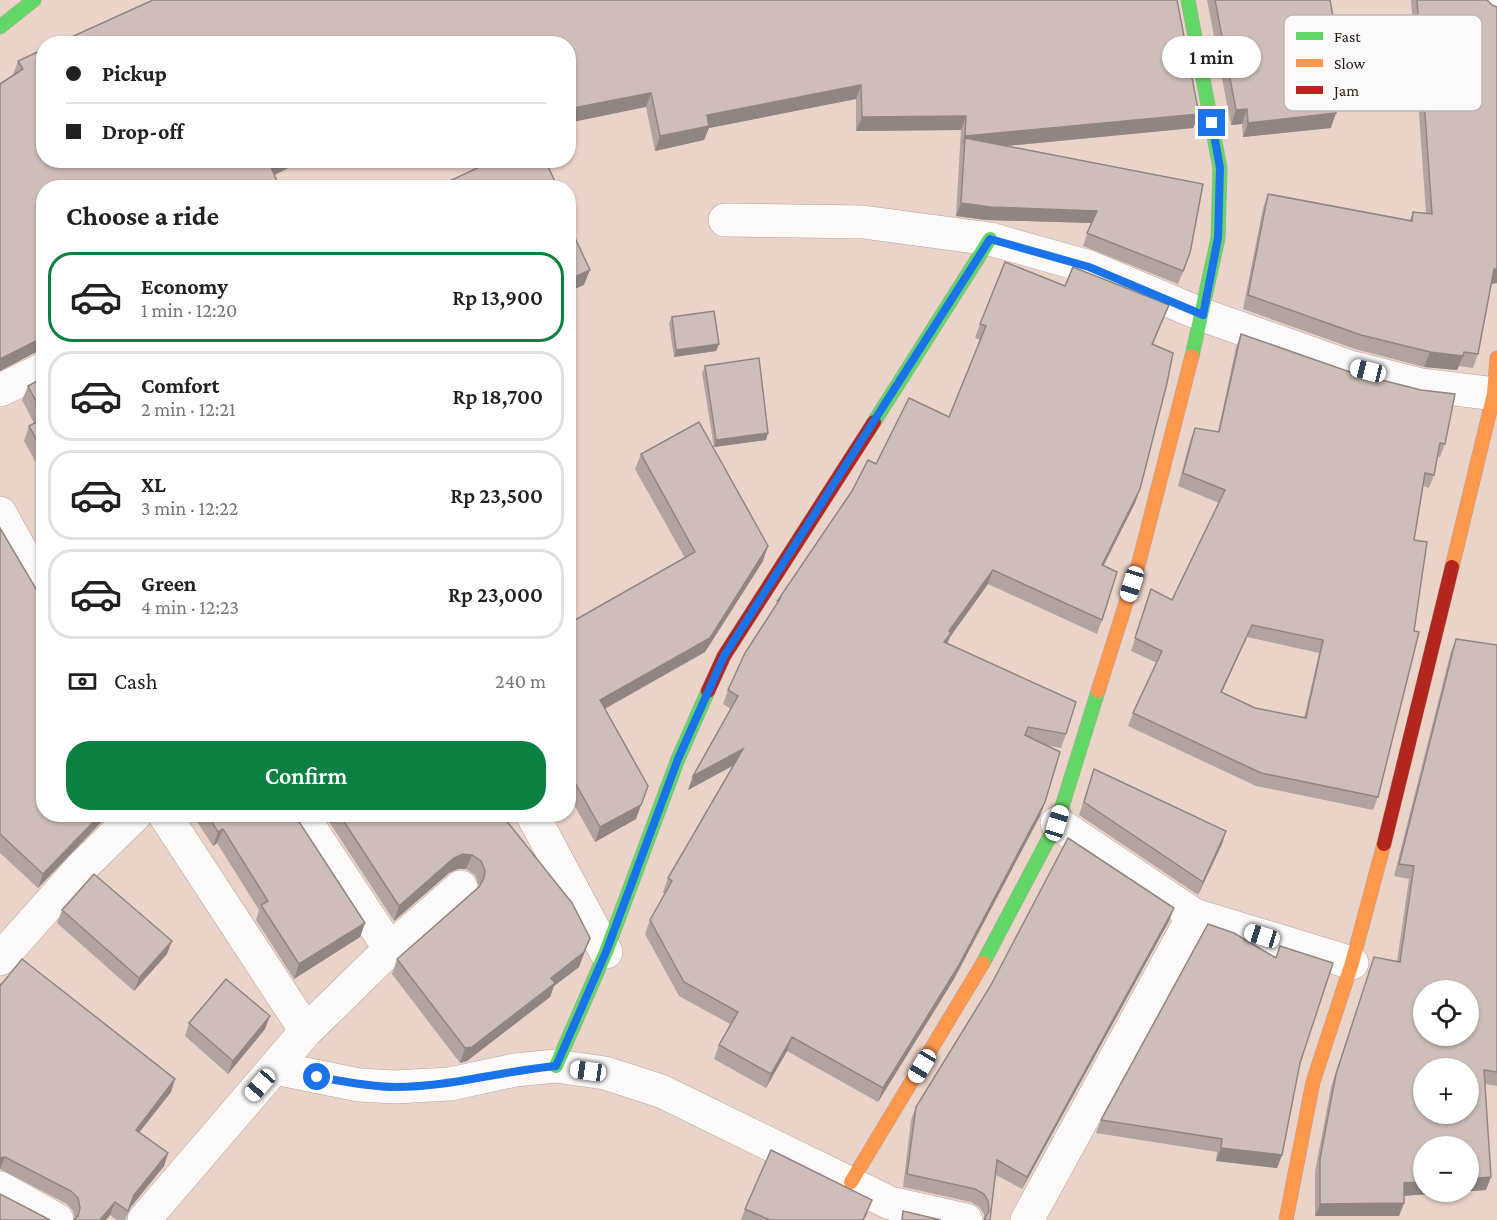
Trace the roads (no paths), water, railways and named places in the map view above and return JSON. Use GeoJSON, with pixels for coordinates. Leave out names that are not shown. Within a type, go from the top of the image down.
{"type":"FeatureCollection","features":[{"type":"Feature","properties":{"kind":"street"},"geometry":{"type":"LineString","coordinates":[[0,27],[34,0]]}},
{"type":"Feature","properties":{"kind":"street"},"geometry":{"type":"LineString","coordinates":[[851,1182],[970,988],[1057,823],[1139,562],[1203,315],[1218,238],[1220,168],[1188,0]]}},
{"type":"Feature","properties":{"kind":"street"},"geometry":{"type":"LineString","coordinates":[[725,220],[863,222],[990,239],[1089,267],[1203,315],[1350,367],[1421,385],[1496,394]]}},
{"type":"Feature","properties":{"kind":"street"},"geometry":{"type":"LineString","coordinates":[[556,1066],[606,952],[678,759],[724,656],[990,239]]}},
{"type":"Feature","properties":{"kind":"street"},"geometry":{"type":"LineString","coordinates":[[1286,1220],[1313,1082],[1352,963],[1403,771],[1496,394],[1497,358]]}},
{"type":"Feature","properties":{"kind":"street"},"geometry":{"type":"LineString","coordinates":[[0,390],[36,373]]}},
{"type":"Feature","properties":{"kind":"street"},"geometry":{"type":"LineString","coordinates":[[0,513],[36,578]]}},
{"type":"Feature","properties":{"kind":"street"},"geometry":{"type":"LineString","coordinates":[[0,959],[82,867],[128,822]]}},
{"type":"Feature","properties":{"kind":"street"},"geometry":{"type":"LineString","coordinates":[[169,822],[306,1031]]}},
{"type":"Feature","properties":{"kind":"street"},"geometry":{"type":"LineString","coordinates":[[306,822],[390,949]]}},
{"type":"Feature","properties":{"kind":"street"},"geometry":{"type":"LineString","coordinates":[[536,822],[606,952]]}},
{"type":"Feature","properties":{"kind":"street"},"geometry":{"type":"LineString","coordinates":[[1057,823],[1194,915],[1352,963]]}},
{"type":"Feature","properties":{"kind":"street"},"geometry":{"type":"LineString","coordinates":[[144,1220],[306,1031],[390,949],[461,887]]}},
{"type":"Feature","properties":{"kind":"street"},"geometry":{"type":"LineString","coordinates":[[1027,1220],[1194,915]]}},
{"type":"Feature","properties":{"kind":"street"},"geometry":{"type":"LineString","coordinates":[[275,1068],[359,1085],[395,1087],[450,1084],[515,1070],[556,1066],[605,1073],[662,1091],[851,1182],[888,1211],[966,1220]]}},
{"type":"Feature","properties":{"kind":"street"},"geometry":{"type":"LineString","coordinates":[[0,1188],[57,1220]]}}]}
